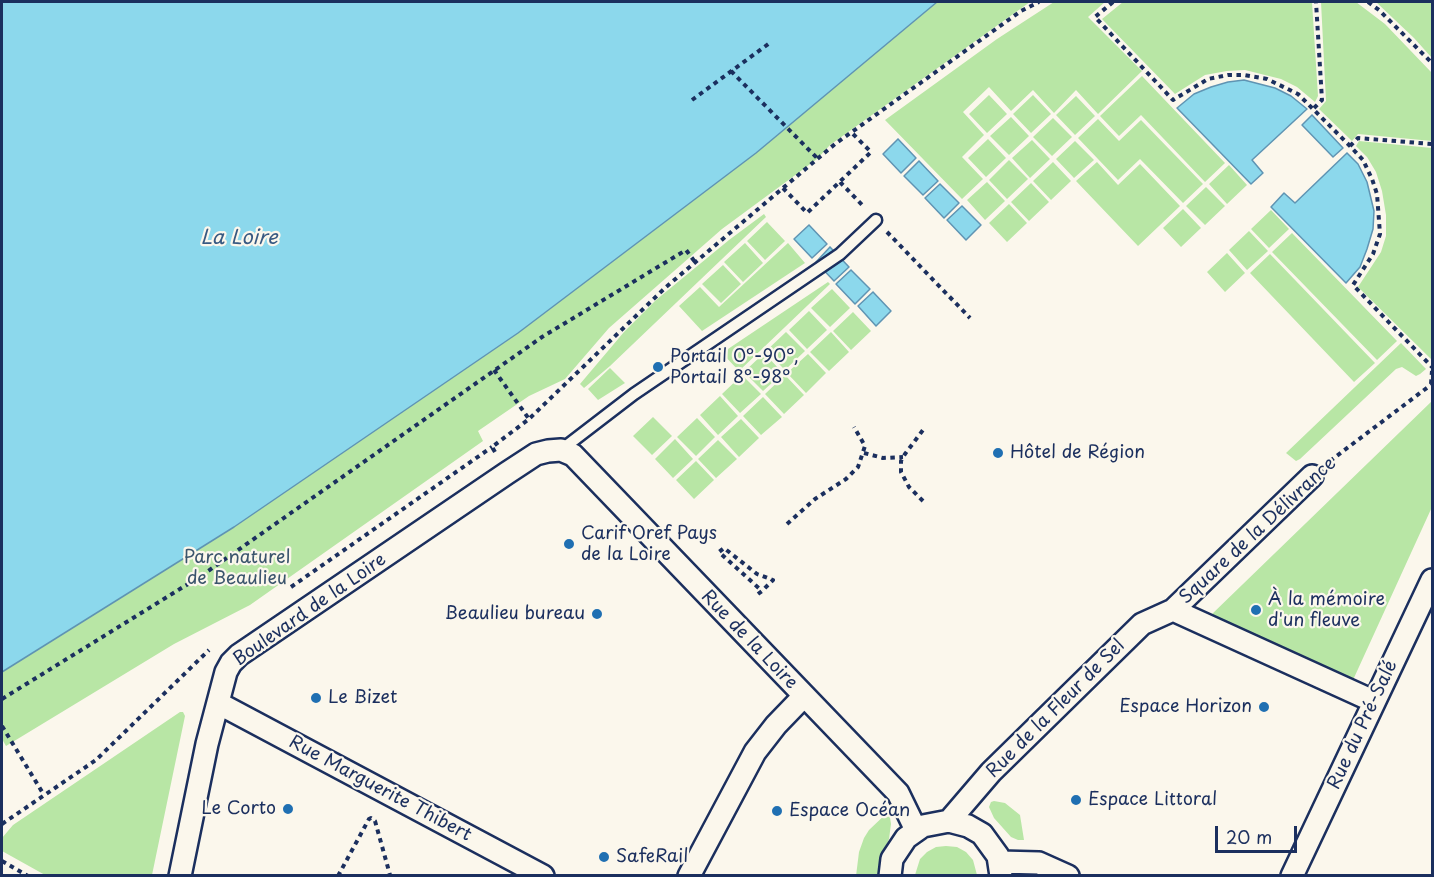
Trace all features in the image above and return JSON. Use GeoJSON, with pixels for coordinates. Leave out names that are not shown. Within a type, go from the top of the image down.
{"type":"FeatureCollection","features":[{"type":"Feature","properties":{"kind":"street","name":"Boulevard de la Loire"},"geometry":{"type":"LineString","coordinates":[[180,876],[207,744],[226,672],[231,663],[239,655],[536,454],[548,451],[567,453]]}},
{"type":"Feature","properties":{"kind":"street","name":"Rue de la Loire"},"geometry":{"type":"LineString","coordinates":[[567,453],[898,793],[916,830]]}},
{"type":"Feature","properties":{"kind":"street","name":"Square de la Délivrance"},"geometry":{"type":"LineString","coordinates":[[1311,476],[1173,610],[1374,701]]}},
{"type":"Feature","properties":{"kind":"street","name":"Rue du Pré-Salé"},"geometry":{"type":"LineString","coordinates":[[1293,873],[1432,580]]}},
{"type":"Feature","properties":{"kind":"street","name":"Rue de la Fleur de Sel"},"geometry":{"type":"LineString","coordinates":[[949,821],[991,772],[1142,624],[1173,610]]}},
{"type":"Feature","properties":{"kind":"street"},"geometry":{"type":"LineString","coordinates":[[689,876],[755,752],[776,725],[804,696]]}},
{"type":"Feature","properties":{"kind":"street","name":"Rue Marguerite Thibert"},"geometry":{"type":"LineString","coordinates":[[218,702],[543,876]]}},
{"type":"Feature","properties":{"kind":"street"},"geometry":{"type":"LineString","coordinates":[[890,876],[892,859],[906,838],[929,824],[949,821],[968,825],[982,834],[994,849],[1001,869],[1039,863],[1068,876]]}},
{"type":"Feature","properties":{"kind":"lane"},"geometry":{"type":"LineString","coordinates":[[567,453],[634,394],[840,254],[876,220]]}},
{"type":"Feature","properties":{"kind":"path"},"geometry":{"type":"LineString","coordinates":[[494,370],[529,419],[695,262],[851,132],[1021,11],[1039,2]]}},
{"type":"Feature","properties":{"kind":"path"},"geometry":{"type":"LineString","coordinates":[[1113,2],[1095,16],[1173,100],[1208,79],[1228,75],[1244,75],[1282,85],[1298,93],[1363,160],[1377,194],[1380,234],[1373,254],[1353,285],[1432,369],[1432,384]]}},
{"type":"Feature","properties":{"kind":"path"},"geometry":{"type":"LineString","coordinates":[[1314,108],[1322,100],[1316,2]]}},
{"type":"Feature","properties":{"kind":"path"},"geometry":{"type":"LineString","coordinates":[[1368,2],[1432,63]]}},
{"type":"Feature","properties":{"kind":"path"},"geometry":{"type":"LineString","coordinates":[[692,99],[771,42]]}},
{"type":"Feature","properties":{"kind":"path"},"geometry":{"type":"LineString","coordinates":[[731,71],[818,159]]}},
{"type":"Feature","properties":{"kind":"path"},"geometry":{"type":"LineString","coordinates":[[783,188],[807,213],[871,152],[851,132]]}},
{"type":"Feature","properties":{"kind":"path"},"geometry":{"type":"LineString","coordinates":[[1350,146],[1358,138],[1432,144]]}},
{"type":"Feature","properties":{"kind":"path"},"geometry":{"type":"LineString","coordinates":[[840,182],[970,318]]}},
{"type":"Feature","properties":{"kind":"path"},"geometry":{"type":"LineString","coordinates":[[2,699],[201,576],[542,337],[686,250],[695,262]]}},
{"type":"Feature","properties":{"kind":"path","name":"Square de la Délivrance"},"geometry":{"type":"LineString","coordinates":[[1311,476],[1432,384]]}},
{"type":"Feature","properties":{"kind":"path"},"geometry":{"type":"LineString","coordinates":[[787,524],[815,499],[852,474],[858,467],[865,446],[854,428]]}},
{"type":"Feature","properties":{"kind":"path"},"geometry":{"type":"LineString","coordinates":[[922,501],[909,487],[901,472],[903,457],[923,430]]}},
{"type":"Feature","properties":{"kind":"path"},"geometry":{"type":"LineString","coordinates":[[864,453],[883,459],[903,457]]}},
{"type":"Feature","properties":{"kind":"path"},"geometry":{"type":"LineString","coordinates":[[724,548],[757,574],[773,580],[760,592],[719,552],[724,548]]}},
{"type":"Feature","properties":{"kind":"path"},"geometry":{"type":"LineString","coordinates":[[2,726],[44,795]]}},
{"type":"Feature","properties":{"kind":"path"},"geometry":{"type":"LineString","coordinates":[[338,876],[371,818],[375,821],[390,875]]}},
{"type":"Feature","properties":{"kind":"path"},"geometry":{"type":"LineString","coordinates":[[2,861],[28,876]]}},
{"type":"Feature","properties":{"kind":"green space","name":"Parc naturel de Beaulieu"},"geometry":{"type":"Polygon","coordinates":[[[937,2],[1030,2],[830,145],[817,159],[722,229],[609,328],[565,379],[529,396],[478,431],[483,441],[250,605],[174,644],[6,746],[2,739],[2,672],[234,527],[518,333],[756,153],[937,2]]]}},
{"type":"Feature","properties":{"kind":"green space"},"geometry":{"type":"Polygon","coordinates":[[[1054,2],[1105,2],[1088,17],[1142,71],[1098,114],[1076,90],[1054,113],[1033,90],[1011,111],[989,87],[963,112],[984,135],[962,157],[983,179],[962,199],[885,120],[997,39],[1054,2]]]}},
{"type":"Feature","properties":{"kind":"green space"},"geometry":{"type":"Polygon","coordinates":[[[1123,2],[1312,2],[1318,96],[1315,102],[1297,87],[1281,79],[1245,70],[1205,75],[1175,94],[1102,19],[1123,2]]]}},
{"type":"Feature","properties":{"kind":"green space"},"geometry":{"type":"Polygon","coordinates":[[[1321,2],[1356,2],[1385,24],[1432,73],[1432,141],[1358,134],[1352,141],[1319,109],[1326,101],[1321,2]]]}},
{"type":"Feature","properties":{"kind":"green space"},"geometry":{"type":"Polygon","coordinates":[[[1376,2],[1432,2],[1432,58],[1414,38],[1376,2]]]}},
{"type":"Feature","properties":{"kind":"green space"},"geometry":{"type":"Polygon","coordinates":[[[1142,76],[1225,163],[1205,182],[1141,115],[1119,136],[1100,116],[1142,76]]]}},
{"type":"Feature","properties":{"kind":"green space"},"geometry":{"type":"Polygon","coordinates":[[[989,95],[1007,114],[987,133],[969,114],[989,95]]]}},
{"type":"Feature","properties":{"kind":"green space"},"geometry":{"type":"Polygon","coordinates":[[[1033,95],[1051,114],[1031,133],[1013,114],[1033,95]]]}},
{"type":"Feature","properties":{"kind":"green space"},"geometry":{"type":"Polygon","coordinates":[[[1076,96],[1095,116],[1075,135],[1056,115],[1076,96]]]}},
{"type":"Feature","properties":{"kind":"green space"},"geometry":{"type":"Polygon","coordinates":[[[1011,117],[1029,136],[1009,155],[990,136],[1011,117]]]}},
{"type":"Feature","properties":{"kind":"green space"},"geometry":{"type":"Polygon","coordinates":[[[1053,118],[1072,137],[1052,156],[1033,137],[1053,118]]]}},
{"type":"Feature","properties":{"kind":"green space"},"geometry":{"type":"Polygon","coordinates":[[[1098,119],[1119,141],[1141,120],[1203,184],[1183,203],[1140,159],[1118,180],[1078,138],[1098,119]]]}},
{"type":"Feature","properties":{"kind":"green space"},"geometry":{"type":"Polygon","coordinates":[[[988,139],[1006,158],[986,177],[968,158],[988,139]]]}},
{"type":"Feature","properties":{"kind":"green space"},"geometry":{"type":"Polygon","coordinates":[[[1032,140],[1050,159],[1030,178],[1012,158],[1032,140]]]}},
{"type":"Feature","properties":{"kind":"green space"},"geometry":{"type":"Polygon","coordinates":[[[1075,141],[1094,160],[1074,178],[1056,159],[1075,141]]]}},
{"type":"Feature","properties":{"kind":"green space"},"geometry":{"type":"Polygon","coordinates":[[[1359,141],[1432,148],[1432,360],[1358,287],[1381,252],[1386,236],[1386,215],[1382,191],[1376,172],[1367,157],[1356,146],[1359,141]]]}},
{"type":"Feature","properties":{"kind":"green space"},"geometry":{"type":"Polygon","coordinates":[[[1009,160],[1028,179],[1007,199],[989,180],[1009,160]]]}},
{"type":"Feature","properties":{"kind":"green space"},"geometry":{"type":"Polygon","coordinates":[[[1053,162],[1071,181],[1051,200],[1033,181],[1053,162]]]}},
{"type":"Feature","properties":{"kind":"green space"},"geometry":{"type":"Polygon","coordinates":[[[1097,162],[1118,185],[1140,164],[1180,206],[1138,246],[1076,181],[1097,162]]]}},
{"type":"Feature","properties":{"kind":"green space"},"geometry":{"type":"Polygon","coordinates":[[[1229,165],[1247,185],[1227,204],[1209,184],[1229,165]]]}},
{"type":"Feature","properties":{"kind":"green space"},"geometry":{"type":"Polygon","coordinates":[[[987,182],[1005,201],[985,220],[967,200],[987,182]]]}},
{"type":"Feature","properties":{"kind":"green space"},"geometry":{"type":"Polygon","coordinates":[[[1031,183],[1049,202],[1029,221],[1011,202],[1031,183]]]}},
{"type":"Feature","properties":{"kind":"green space"},"geometry":{"type":"Polygon","coordinates":[[[1206,187],[1225,206],[1205,225],[1186,206],[1206,187]]]}},
{"type":"Feature","properties":{"kind":"green space"},"geometry":{"type":"Polygon","coordinates":[[[1009,204],[1027,223],[1007,242],[989,223],[1009,204]]]}},
{"type":"Feature","properties":{"kind":"green space"},"geometry":{"type":"Polygon","coordinates":[[[1183,209],[1201,228],[1181,247],[1163,228],[1183,209]]]}},
{"type":"Feature","properties":{"kind":"green space"},"geometry":{"type":"Polygon","coordinates":[[[1271,210],[1289,229],[1269,248],[1251,229],[1271,210]]]}},
{"type":"Feature","properties":{"kind":"green space"},"geometry":{"type":"Polygon","coordinates":[[[764,214],[766,217],[610,366],[584,388],[580,384],[624,332],[656,300],[764,214]]]}},
{"type":"Feature","properties":{"kind":"green space"},"geometry":{"type":"Polygon","coordinates":[[[767,222],[785,241],[765,260],[747,241],[767,222]]]}},
{"type":"Feature","properties":{"kind":"green space"},"geometry":{"type":"Polygon","coordinates":[[[1249,231],[1268,251],[1247,270],[1229,250],[1249,231]]]}},
{"type":"Feature","properties":{"kind":"green space"},"geometry":{"type":"Polygon","coordinates":[[[1292,233],[1397,341],[1377,360],[1272,252],[1292,233]]]}},
{"type":"Feature","properties":{"kind":"green space"},"geometry":{"type":"Polygon","coordinates":[[[745,243],[763,263],[743,282],[724,262],[745,243]]]}},
{"type":"Feature","properties":{"kind":"green space"},"geometry":{"type":"Polygon","coordinates":[[[788,243],[805,263],[702,331],[679,306],[700,287],[719,307],[788,243]]]}},
{"type":"Feature","properties":{"kind":"green space"},"geometry":{"type":"Polygon","coordinates":[[[1227,253],[1245,273],[1225,292],[1207,272],[1227,253]]]}},
{"type":"Feature","properties":{"kind":"green space"},"geometry":{"type":"Polygon","coordinates":[[[1270,254],[1375,363],[1354,382],[1250,273],[1270,254]]]}},
{"type":"Feature","properties":{"kind":"green space"},"geometry":{"type":"Polygon","coordinates":[[[723,265],[741,284],[721,303],[702,284],[723,265]]]}},
{"type":"Feature","properties":{"kind":"green space"},"geometry":{"type":"Polygon","coordinates":[[[828,282],[830,284],[739,371],[722,353],[828,282]]]}},
{"type":"Feature","properties":{"kind":"green space"},"geometry":{"type":"Polygon","coordinates":[[[832,289],[850,308],[830,327],[811,308],[832,289]]]}},
{"type":"Feature","properties":{"kind":"green space"},"geometry":{"type":"Polygon","coordinates":[[[809,311],[827,330],[807,349],[789,330],[809,311]]]}},
{"type":"Feature","properties":{"kind":"green space"},"geometry":{"type":"Polygon","coordinates":[[[853,312],[871,331],[851,350],[833,331],[853,312]]]}},
{"type":"Feature","properties":{"kind":"green space"},"geometry":{"type":"Polygon","coordinates":[[[786,332],[805,351],[785,370],[766,351],[786,332]]]}},
{"type":"Feature","properties":{"kind":"green space"},"geometry":{"type":"Polygon","coordinates":[[[831,332],[849,352],[829,371],[810,352],[831,332]]]}},
{"type":"Feature","properties":{"kind":"green space"},"geometry":{"type":"Polygon","coordinates":[[[1401,343],[1426,369],[1416,376],[1402,367],[1396,369],[1300,459],[1296,461],[1286,453],[1401,343]]]}},
{"type":"Feature","properties":{"kind":"green space"},"geometry":{"type":"Polygon","coordinates":[[[764,353],[783,373],[763,391],[744,372],[764,353]]]}},
{"type":"Feature","properties":{"kind":"green space"},"geometry":{"type":"Polygon","coordinates":[[[808,354],[826,373],[806,393],[787,373],[808,354]]]}},
{"type":"Feature","properties":{"kind":"green space"},"geometry":{"type":"Polygon","coordinates":[[[610,368],[625,383],[598,400],[588,389],[610,368]]]}},
{"type":"Feature","properties":{"kind":"green space"},"geometry":{"type":"Polygon","coordinates":[[[742,375],[761,394],[740,413],[722,394],[742,375]]]}},
{"type":"Feature","properties":{"kind":"green space"},"geometry":{"type":"Polygon","coordinates":[[[785,375],[804,395],[784,414],[765,394],[785,375]]]}},
{"type":"Feature","properties":{"kind":"green space"},"geometry":{"type":"Polygon","coordinates":[[[720,396],[738,416],[718,435],[700,415],[720,396]]]}},
{"type":"Feature","properties":{"kind":"green space"},"geometry":{"type":"Polygon","coordinates":[[[763,397],[782,417],[761,435],[743,416],[763,397]]]}},
{"type":"Feature","properties":{"kind":"green space"},"geometry":{"type":"Polygon","coordinates":[[[1432,401],[1432,507],[1353,680],[1211,615],[1432,401]]]}},
{"type":"Feature","properties":{"kind":"green space"},"geometry":{"type":"Polygon","coordinates":[[[653,417],[672,436],[652,455],[633,436],[653,417]]]}},
{"type":"Feature","properties":{"kind":"green space"},"geometry":{"type":"Polygon","coordinates":[[[697,418],[715,437],[696,456],[677,437],[697,418]]]}},
{"type":"Feature","properties":{"kind":"green space"},"geometry":{"type":"Polygon","coordinates":[[[741,419],[759,438],[739,457],[721,437],[741,419]]]}},
{"type":"Feature","properties":{"kind":"green space"},"geometry":{"type":"Polygon","coordinates":[[[675,439],[693,459],[673,478],[655,459],[675,439]]]}},
{"type":"Feature","properties":{"kind":"green space"},"geometry":{"type":"Polygon","coordinates":[[[718,440],[737,459],[716,478],[698,459],[718,440]]]}},
{"type":"Feature","properties":{"kind":"green space"},"geometry":{"type":"Polygon","coordinates":[[[696,461],[714,480],[694,499],[676,480],[696,461]]]}},
{"type":"Feature","properties":{"kind":"green space"},"geometry":{"type":"Polygon","coordinates":[[[183,712],[185,716],[152,875],[45,875],[2,851],[2,838],[13,825],[183,712]]]}},
{"type":"Feature","properties":{"kind":"green space"},"geometry":{"type":"Polygon","coordinates":[[[994,801],[1005,803],[1020,815],[1024,840],[1011,837],[994,818],[989,807],[994,801]]]}},
{"type":"Feature","properties":{"kind":"green space"},"geometry":{"type":"Polygon","coordinates":[[[889,811],[891,824],[889,839],[881,860],[879,875],[856,876],[859,852],[864,838],[889,811]]]}},
{"type":"Feature","properties":{"kind":"green space"},"geometry":{"type":"Polygon","coordinates":[[[936,847],[957,847],[966,852],[973,860],[977,875],[915,875],[920,859],[927,852],[936,847]]]}},
{"type":"Feature","properties":{"kind":"water","name":"La Loire"},"geometry":{"type":"Polygon","coordinates":[[[2,2],[937,2],[756,153],[518,333],[234,527],[2,672],[2,2]]]}},
{"type":"Feature","properties":{"kind":"water"},"geometry":{"type":"Polygon","coordinates":[[[1244,80],[1275,88],[1291,96],[1307,109],[1252,160],[1263,173],[1251,184],[1177,108],[1194,94],[1228,82],[1244,80]]]}},
{"type":"Feature","properties":{"kind":"water"},"geometry":{"type":"Polygon","coordinates":[[[1312,115],[1343,148],[1333,157],[1302,125],[1312,115]]]}},
{"type":"Feature","properties":{"kind":"water"},"geometry":{"type":"Polygon","coordinates":[[[898,139],[916,158],[901,173],[883,154],[898,139]]]}},
{"type":"Feature","properties":{"kind":"water"},"geometry":{"type":"Polygon","coordinates":[[[1347,153],[1358,164],[1367,182],[1374,211],[1373,229],[1360,267],[1346,283],[1271,207],[1284,193],[1295,203],[1347,153]]]}},
{"type":"Feature","properties":{"kind":"water"},"geometry":{"type":"Polygon","coordinates":[[[919,161],[938,181],[923,195],[904,176],[919,161]]]}},
{"type":"Feature","properties":{"kind":"water"},"geometry":{"type":"Polygon","coordinates":[[[940,184],[959,203],[944,218],[925,198],[940,184]]]}},
{"type":"Feature","properties":{"kind":"water"},"geometry":{"type":"Polygon","coordinates":[[[962,206],[981,225],[966,240],[947,220],[962,206]]]}},
{"type":"Feature","properties":{"kind":"water"},"geometry":{"type":"Polygon","coordinates":[[[809,225],[827,244],[812,258],[794,239],[809,225]]]}},
{"type":"Feature","properties":{"kind":"water"},"geometry":{"type":"Polygon","coordinates":[[[830,247],[849,267],[834,281],[816,262],[830,247]]]}},
{"type":"Feature","properties":{"kind":"water"},"geometry":{"type":"Polygon","coordinates":[[[851,270],[870,289],[855,304],[836,284],[851,270]]]}},
{"type":"Feature","properties":{"kind":"water"},"geometry":{"type":"Polygon","coordinates":[[[873,292],[891,311],[876,326],[858,306],[873,292]]]}},
{"type":"Feature","properties":{"kind":"place","name":"Portail 0°-90°, Portail 8°-98°"},"geometry":{"type":"Point","coordinates":[658,367]}},
{"type":"Feature","properties":{"kind":"place","name":"Hôtel de Région"},"geometry":{"type":"Point","coordinates":[998,453]}},
{"type":"Feature","properties":{"kind":"place","name":"Carif Oref Pays de la Loire"},"geometry":{"type":"Point","coordinates":[569,544]}},
{"type":"Feature","properties":{"kind":"place","name":"À la mémoire d'un fleuve"},"geometry":{"type":"Point","coordinates":[1256,610]}},
{"type":"Feature","properties":{"kind":"place","name":"Beaulieu bureau"},"geometry":{"type":"Point","coordinates":[597,614]}},
{"type":"Feature","properties":{"kind":"place","name":"Le Bizet"},"geometry":{"type":"Point","coordinates":[316,698]}},
{"type":"Feature","properties":{"kind":"place","name":"Espace Horizon"},"geometry":{"type":"Point","coordinates":[1264,707]}},
{"type":"Feature","properties":{"kind":"place","name":"Espace Littoral"},"geometry":{"type":"Point","coordinates":[1076,800]}},
{"type":"Feature","properties":{"kind":"place","name":"Le Corto"},"geometry":{"type":"Point","coordinates":[288,809]}},
{"type":"Feature","properties":{"kind":"place","name":"Espace Océan"},"geometry":{"type":"Point","coordinates":[777,811]}},
{"type":"Feature","properties":{"kind":"place","name":"SafeRail"},"geometry":{"type":"Point","coordinates":[604,857]}}]}
